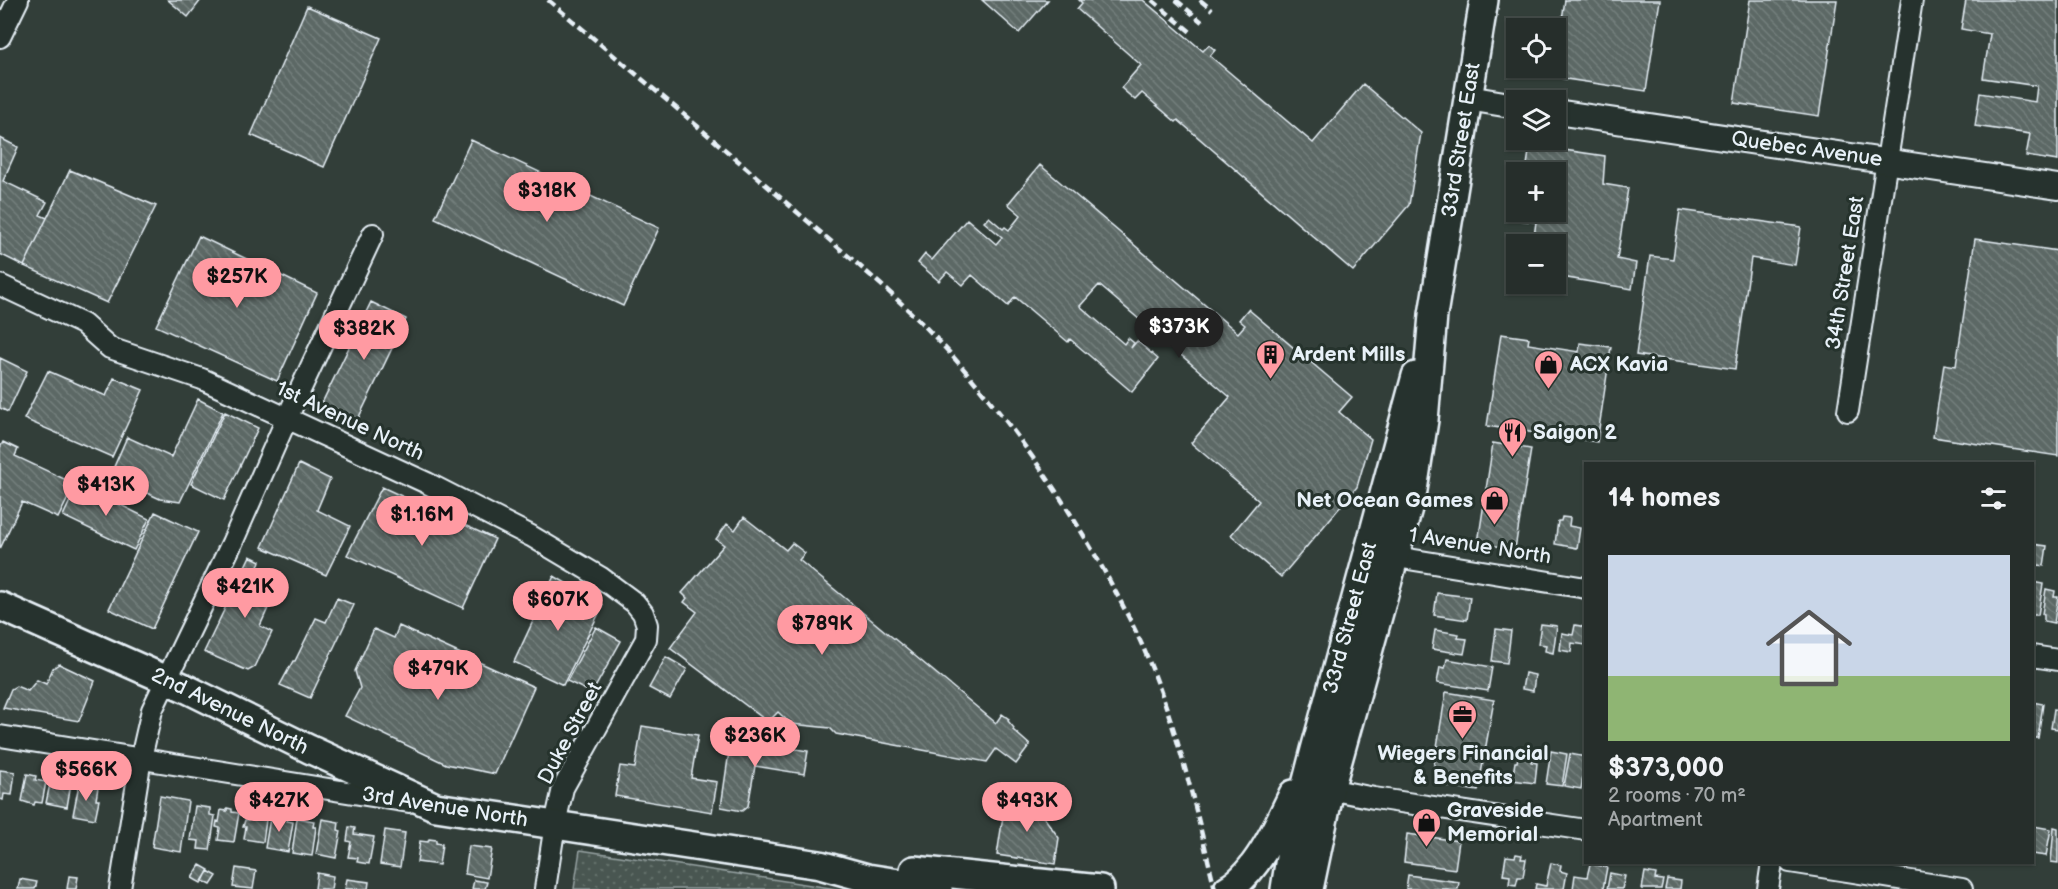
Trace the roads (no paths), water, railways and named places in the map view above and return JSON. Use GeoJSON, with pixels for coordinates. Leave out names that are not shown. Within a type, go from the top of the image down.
{"type":"FeatureCollection","features":[{"type":"Feature","properties":{"kind":"main road","name":"33rd Street East"},"geometry":{"type":"LineString","coordinates":[[1285,889],[1295,827],[1318,786],[1395,557],[1413,490],[1424,420],[1433,315],[1484,0]]}},
{"type":"Feature","properties":{"kind":"main road","name":"33rd Street East"},"geometry":{"type":"LineString","coordinates":[[1311,887],[1318,786],[1315,750],[1433,315]]}},
{"type":"Feature","properties":{"kind":"main road","name":"2nd Avenue North"},"geometry":{"type":"LineString","coordinates":[[0,585],[26,598],[122,660]]}},
{"type":"Feature","properties":{"kind":"main road","name":"2nd Avenue North"},"geometry":{"type":"LineString","coordinates":[[0,606],[122,660],[436,807]]}},
{"type":"Feature","properties":{"kind":"main road"},"geometry":{"type":"LineString","coordinates":[[1228,889],[1247,873],[1271,837],[1315,750]]}},
{"type":"Feature","properties":{"kind":"main road","name":"3rd Avenue North"},"geometry":{"type":"LineString","coordinates":[[436,807],[820,865],[867,878],[938,889]]}},
{"type":"Feature","properties":{"kind":"main road","name":"3rd Avenue North"},"geometry":{"type":"LineString","coordinates":[[820,865],[870,864],[1100,889]]}},
{"type":"Feature","properties":{"kind":"street"},"geometry":{"type":"LineString","coordinates":[[0,37],[18,0]]}},
{"type":"Feature","properties":{"kind":"street","name":"34th Street East"},"geometry":{"type":"LineString","coordinates":[[1848,411],[1912,0]]}},
{"type":"Feature","properties":{"kind":"street"},"geometry":{"type":"LineString","coordinates":[[1468,98],[1506,104]]}},
{"type":"Feature","properties":{"kind":"street","name":"Quebec Avenue"},"geometry":{"type":"LineString","coordinates":[[1566,113],[2058,187]]}},
{"type":"Feature","properties":{"kind":"street"},"geometry":{"type":"LineString","coordinates":[[120,889],[141,758],[152,710],[232,543],[287,418],[373,234]]}},
{"type":"Feature","properties":{"kind":"street","name":"1st Avenue North"},"geometry":{"type":"LineString","coordinates":[[0,285],[83,324],[110,348],[202,379],[427,483],[571,559],[635,603],[643,613],[647,625],[646,639]]}},
{"type":"Feature","properties":{"kind":"street","name":"1 Avenue North"},"geometry":{"type":"LineString","coordinates":[[1367,552],[1584,588]]}},
{"type":"Feature","properties":{"kind":"street","name":"Duke Street"},"geometry":{"type":"LineString","coordinates":[[545,889],[563,788],[646,639]]}},
{"type":"Feature","properties":{"kind":"street"},"geometry":{"type":"LineString","coordinates":[[2034,656],[2058,660]]}},
{"type":"Feature","properties":{"kind":"street","name":"3rd Avenue North"},"geometry":{"type":"LineString","coordinates":[[0,736],[436,807]]}},
{"type":"Feature","properties":{"kind":"street"},"geometry":{"type":"LineString","coordinates":[[1318,786],[1374,798],[1584,830]]}},
{"type":"Feature","properties":{"kind":"street"},"geometry":{"type":"LineString","coordinates":[[1768,889],[1772,864]]}},
{"type":"Feature","properties":{"kind":"street"},"geometry":{"type":"LineString","coordinates":[[1803,864],[1962,889]]}},
{"type":"Feature","properties":{"kind":"railway"},"geometry":{"type":"LineString","coordinates":[[548,0],[735,158],[904,306],[937,339],[995,406],[1071,515],[1116,592],[1136,632],[1173,726],[1215,889]]}},
{"type":"Feature","properties":{"kind":"railway"},"geometry":{"type":"LineString","coordinates":[[1152,0],[1193,34]]}},
{"type":"Feature","properties":{"kind":"railway"},"geometry":{"type":"LineString","coordinates":[[1176,0],[1202,22]]}},
{"type":"Feature","properties":{"kind":"railway"},"geometry":{"type":"LineString","coordinates":[[1200,0],[1212,10]]}},
{"type":"Feature","properties":{"kind":"place","name":"Ardent Mills"},"geometry":{"type":"Point","coordinates":[1271,380]}},
{"type":"Feature","properties":{"kind":"place","name":"ACX Kavia"},"geometry":{"type":"Point","coordinates":[1549,390]}},
{"type":"Feature","properties":{"kind":"place","name":"Saigon 2"},"geometry":{"type":"Point","coordinates":[1512,458]}},
{"type":"Feature","properties":{"kind":"place","name":"Net Ocean Games"},"geometry":{"type":"Point","coordinates":[1494,526]}},
{"type":"Feature","properties":{"kind":"place","name":"Wiegers Financial & Benefits"},"geometry":{"type":"Point","coordinates":[1463,740]}},
{"type":"Feature","properties":{"kind":"place","name":"Graveside Memorial"},"geometry":{"type":"Point","coordinates":[1426,848]}}]}
